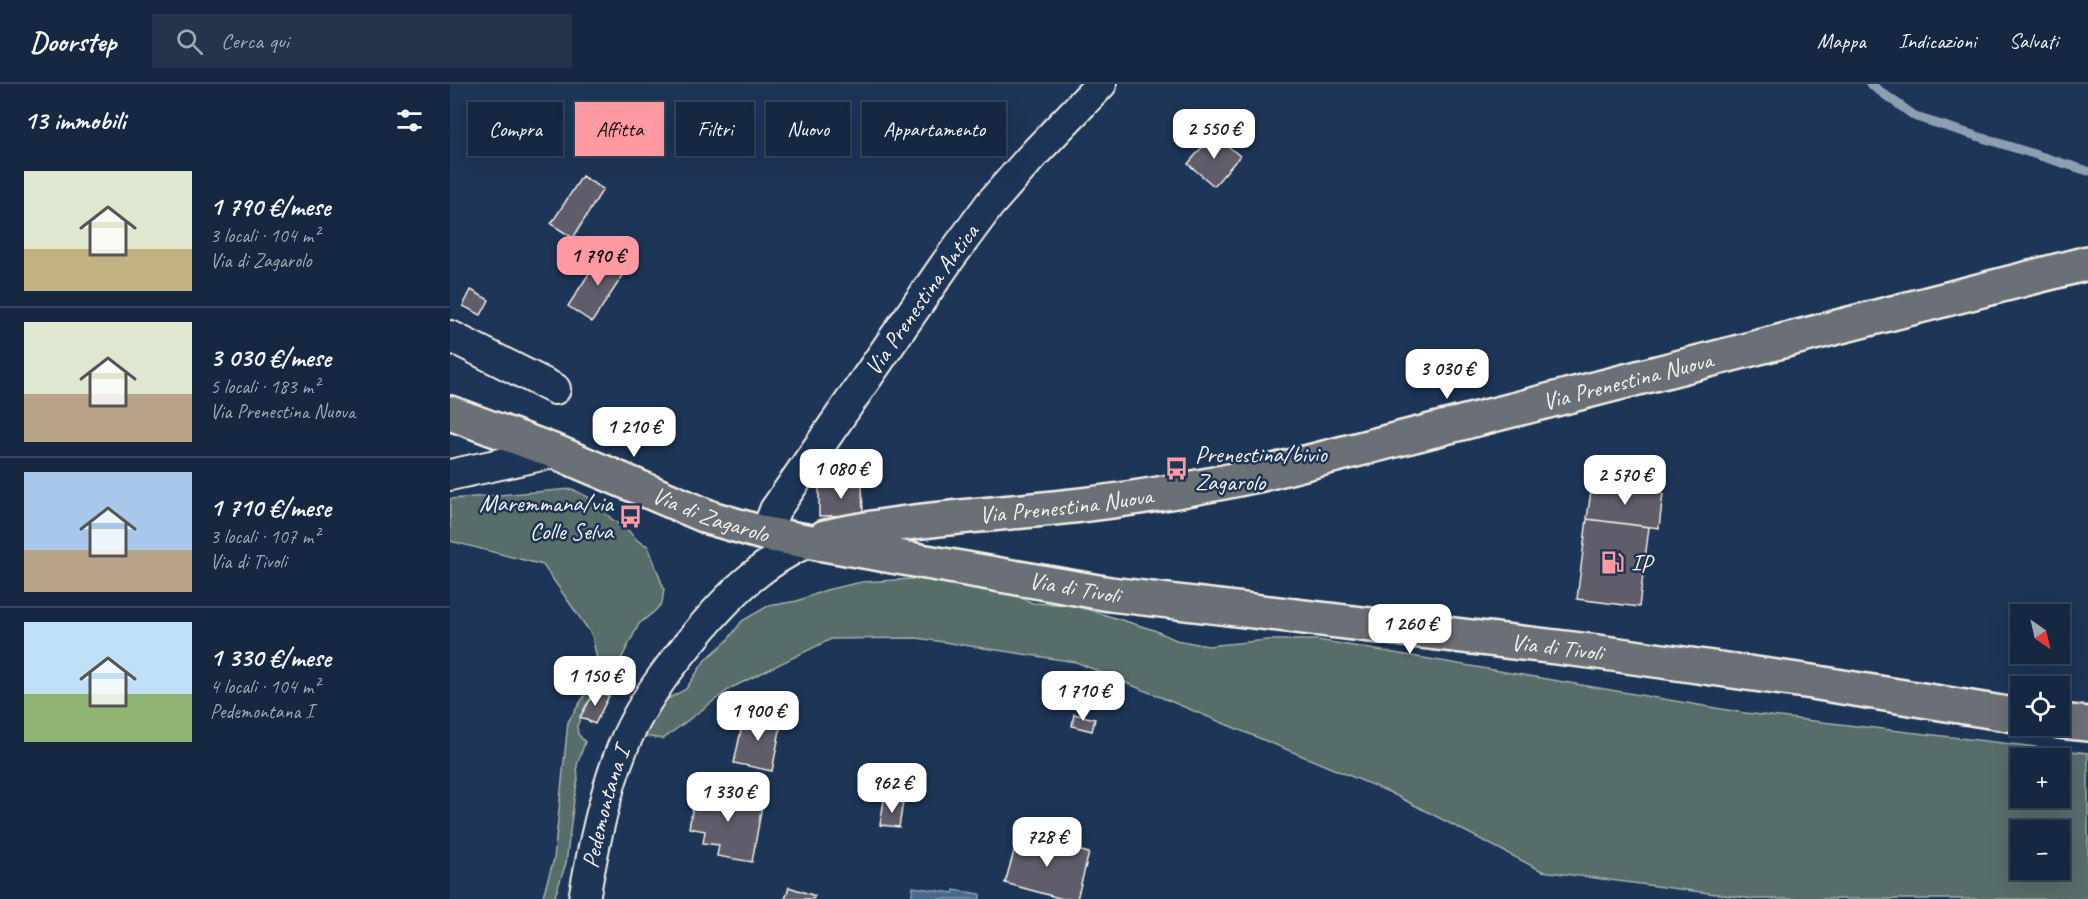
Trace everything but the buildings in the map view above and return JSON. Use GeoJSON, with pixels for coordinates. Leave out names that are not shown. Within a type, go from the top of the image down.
{"type":"FeatureCollection","features":[{"type":"Feature","properties":{"kind":"main road","name":"Via Prenestina Nuova"},"geometry":{"type":"LineString","coordinates":[[809,541],[888,525],[1147,496],[1258,475],[2088,263]]}},
{"type":"Feature","properties":{"kind":"main road","name":"Via di Zagarolo"},"geometry":{"type":"LineString","coordinates":[[450,413],[556,452],[711,518],[766,534],[809,541]]}},
{"type":"Feature","properties":{"kind":"main road","name":"Via di Tivoli"},"geometry":{"type":"LineString","coordinates":[[809,541],[1151,600],[1598,652],[1801,680],[2010,714]]}},
{"type":"Feature","properties":{"kind":"main road"},"geometry":{"type":"LineString","coordinates":[[2070,722],[2088,724]]}},
{"type":"Feature","properties":{"kind":"street","name":"Via Prenestina Antica"},"geometry":{"type":"LineString","coordinates":[[766,534],[775,510],[947,262],[990,204],[1101,84]]}},
{"type":"Feature","properties":{"kind":"street"},"geometry":{"type":"LineString","coordinates":[[450,336],[555,389]]}},
{"type":"Feature","properties":{"kind":"street"},"geometry":{"type":"LineString","coordinates":[[450,475],[556,452]]}},
{"type":"Feature","properties":{"kind":"street","name":"Pedemontana I"},"geometry":{"type":"LineString","coordinates":[[584,899],[614,772],[631,729],[650,695],[672,662],[744,582],[774,560],[809,541]]}},
{"type":"Feature","properties":{"kind":"green space"},"geometry":{"type":"Polygon","coordinates":[[[572,489],[588,497],[614,521],[625,527],[638,541],[648,546],[664,589],[662,603],[639,624],[620,661],[586,705],[577,726],[578,734],[585,742],[577,765],[578,779],[566,863],[554,899],[542,899],[554,859],[568,722],[590,687],[598,664],[592,635],[543,565],[450,541],[450,499],[572,489]]]}},
{"type":"Feature","properties":{"kind":"green space"},"geometry":{"type":"Polygon","coordinates":[[[928,578],[985,583],[1033,603],[1073,605],[1154,630],[1176,640],[1208,646],[1267,640],[1318,640],[1745,713],[2045,748],[2010,748],[2010,808],[2070,808],[2070,751],[2088,753],[2088,899],[1754,899],[1542,871],[1389,792],[1076,662],[917,638],[831,639],[731,688],[663,739],[638,735],[662,702],[686,689],[705,660],[727,641],[742,621],[768,606],[797,601],[826,590],[862,582],[928,578]]]}},
{"type":"Feature","properties":{"kind":"water"},"geometry":{"type":"Polygon","coordinates":[[[913,887],[953,893],[954,890],[980,894],[980,899],[911,899],[913,887]]]}},
{"type":"Feature","properties":{"kind":"waterway"},"geometry":{"type":"LineString","coordinates":[[1870,84],[1916,117],[2088,171]]}},
{"type":"Feature","properties":{"kind":"place","name":"Prenestina/bivio Zagarolo"},"geometry":{"type":"Point","coordinates":[1177,468]}},
{"type":"Feature","properties":{"kind":"place","name":"Maremmana/via Colle Selva"},"geometry":{"type":"Point","coordinates":[631,517]}},
{"type":"Feature","properties":{"kind":"place","name":"IP"},"geometry":{"type":"Point","coordinates":[1613,563]}}]}
